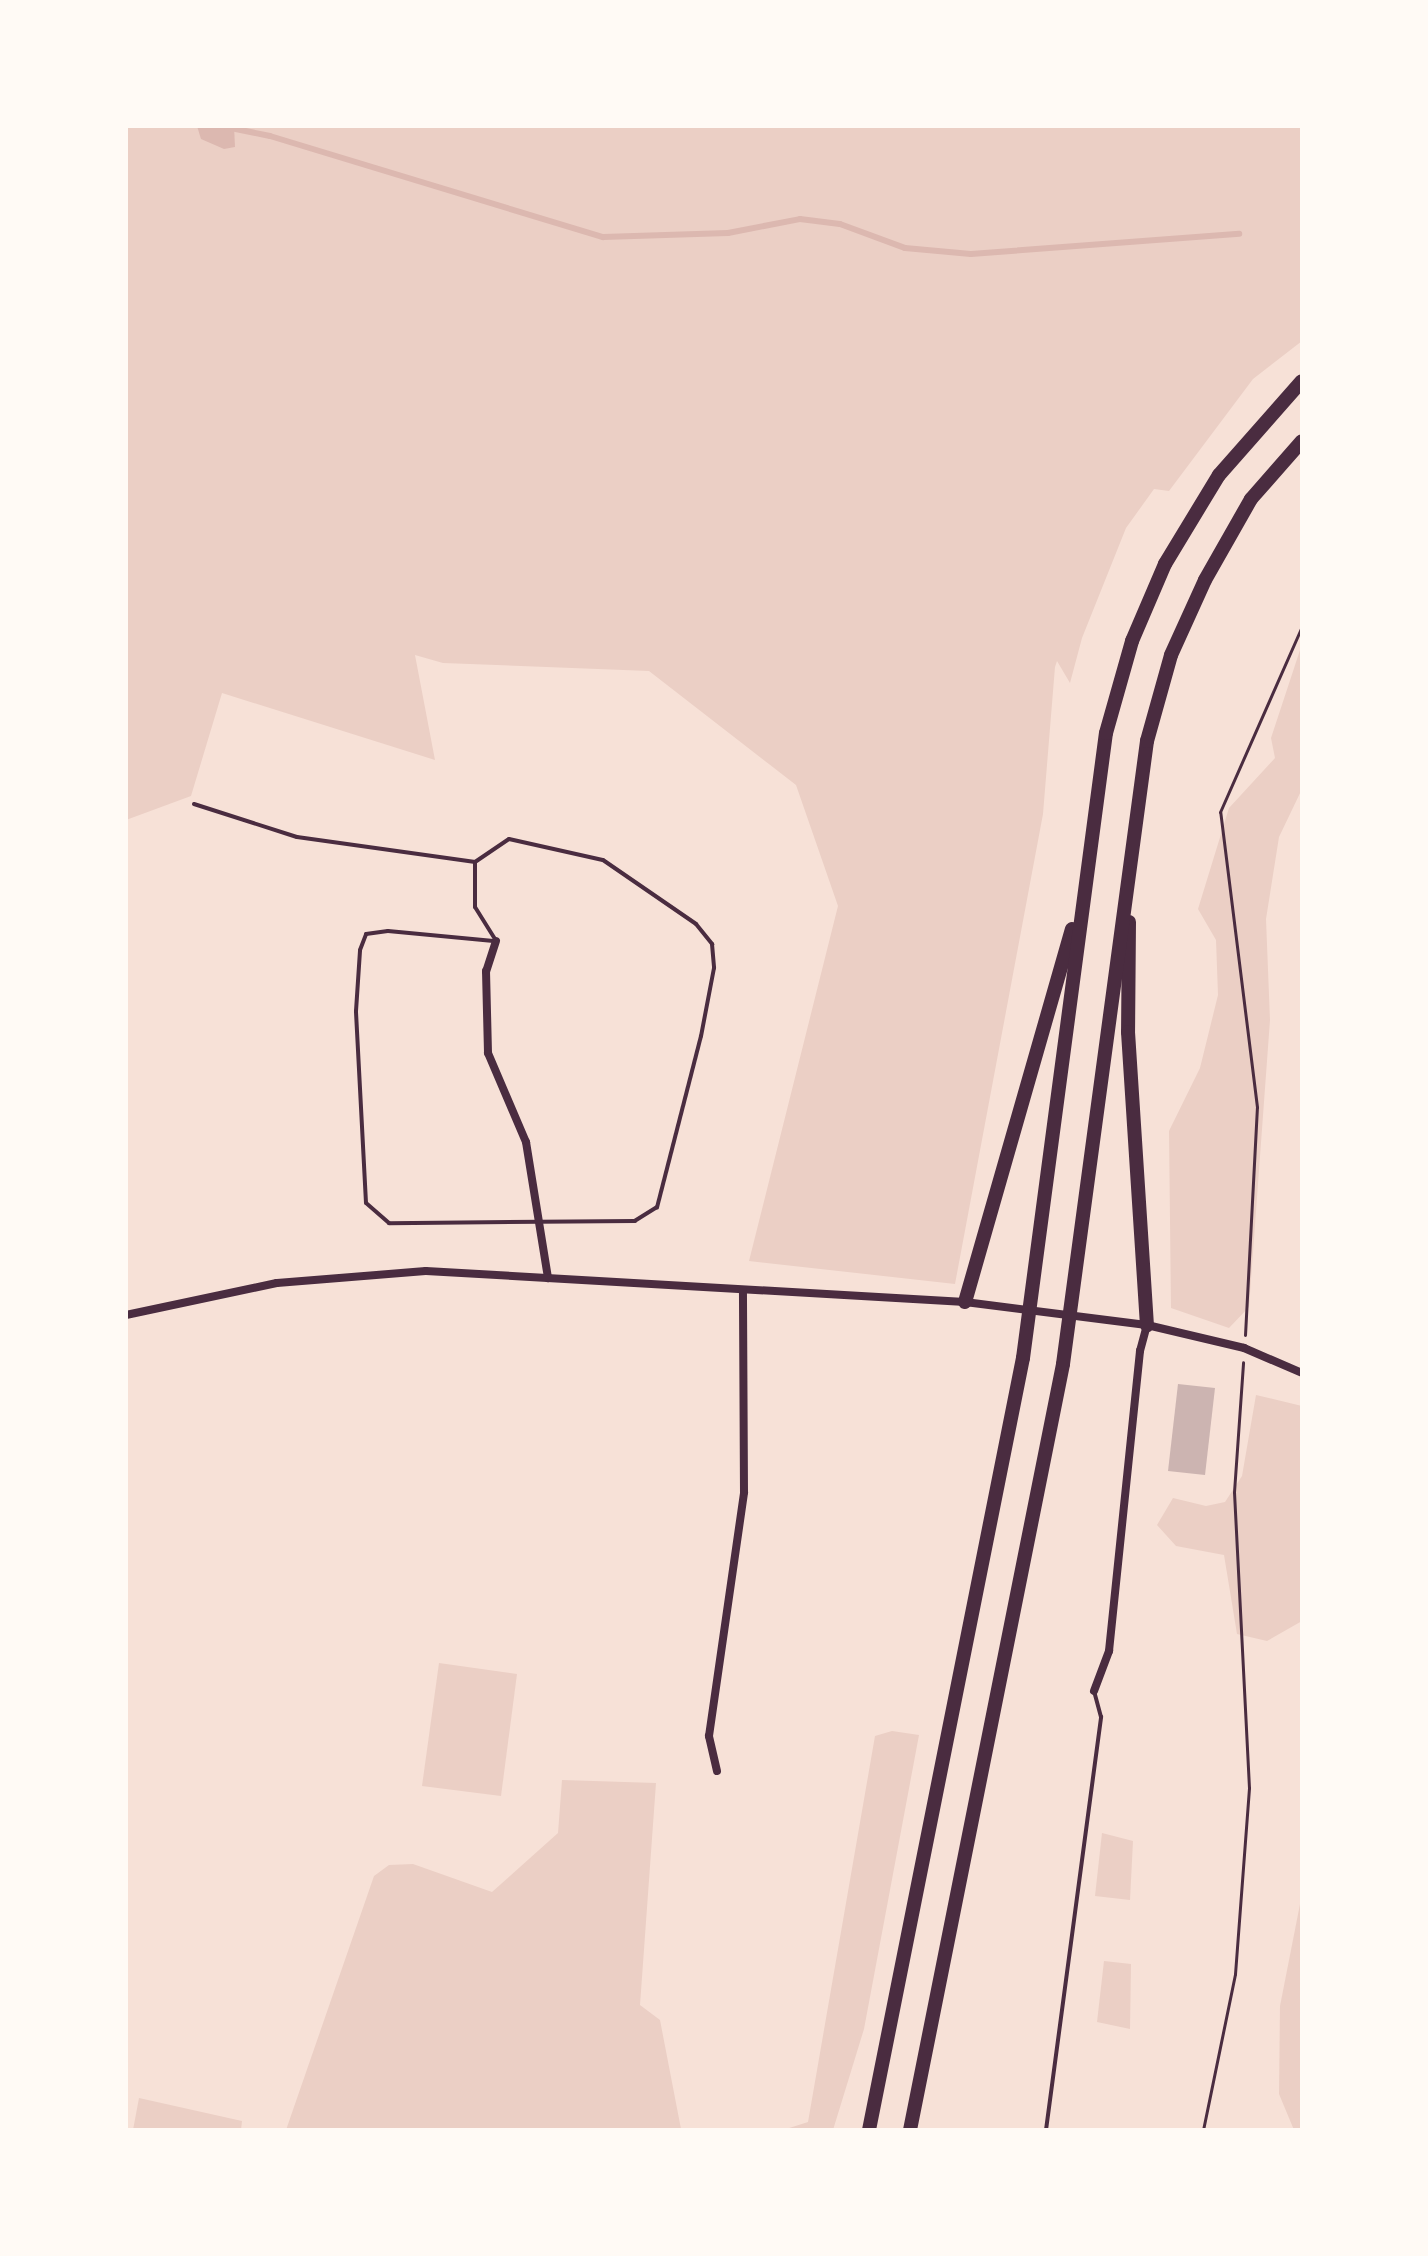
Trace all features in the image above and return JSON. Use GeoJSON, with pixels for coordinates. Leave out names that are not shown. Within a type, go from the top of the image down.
{"type":"FeatureCollection","features":[{"type":"Feature","properties":{"kind":"main road"},"geometry":{"type":"LineString","coordinates":[[869,2130],[1023,1358],[1106,733],[1132,641],[1165,564],[1219,475],[1302,381]]}},
{"type":"Feature","properties":{"kind":"main road"},"geometry":{"type":"LineString","coordinates":[[910,2130],[1063,1364],[1147,741],[1171,655],[1205,580],[1251,499],[1302,441]]}},
{"type":"Feature","properties":{"kind":"main road"},"geometry":{"type":"LineString","coordinates":[[1130,858],[1128,1032],[1147,1325]]}},
{"type":"Feature","properties":{"kind":"main road"},"geometry":{"type":"LineString","coordinates":[[965,1302],[1084,886]]}},
{"type":"Feature","properties":{"kind":"main road"},"geometry":{"type":"LineString","coordinates":[[863,2130],[874,2108]]}},
{"type":"Feature","properties":{"kind":"street"},"geometry":{"type":"LineString","coordinates":[[496,941],[486,971],[488,1053],[521,1124],[548,1278]]}},
{"type":"Feature","properties":{"kind":"street"},"geometry":{"type":"LineString","coordinates":[[126,1315],[343,1274],[426,1271],[965,1302],[1147,1325],[1244,1348],[1302,1373]]}},
{"type":"Feature","properties":{"kind":"street"},"geometry":{"type":"LineString","coordinates":[[717,1771],[709,1736],[744,1492],[743,1290]]}},
{"type":"Feature","properties":{"kind":"street"},"geometry":{"type":"LineString","coordinates":[[1094,1691],[1109,1651],[1140,1351],[1147,1325]]}},
{"type":"Feature","properties":{"kind":"lane"},"geometry":{"type":"LineString","coordinates":[[194,804],[297,837],[475,862],[509,839],[603,860],[696,924],[712,944],[714,968],[701,1036],[657,1207],[635,1221],[389,1223],[366,1203],[362,1184],[356,1011],[360,950],[366,934],[388,931],[496,941]]}},
{"type":"Feature","properties":{"kind":"lane"},"geometry":{"type":"LineString","coordinates":[[475,862],[475,907],[496,941]]}},
{"type":"Feature","properties":{"kind":"lane"},"geometry":{"type":"LineString","coordinates":[[1046,2130],[1101,1717],[1094,1691]]}},
{"type":"Feature","properties":{"kind":"path"},"geometry":{"type":"LineString","coordinates":[[1203,2130],[1235,1974],[1249,1788],[1234,1492],[1257,1107],[1220,812],[1302,626]]}},
{"type":"Feature","properties":{"kind":"shaded area"},"geometry":{"type":"Polygon","coordinates":[[[126,126],[1302,126],[1302,341],[1253,379],[1169,491],[1154,489],[1126,528],[1082,638],[1070,683],[1057,661],[1055,667],[1043,814],[955,1284],[749,1261],[838,906],[796,785],[649,671],[443,663],[415,655],[435,760],[222,693],[191,796],[126,820],[126,126]]]}},
{"type":"Feature","properties":{"kind":"shaded area"},"geometry":{"type":"Polygon","coordinates":[[[197,126],[234,126],[235,147],[224,149],[201,139],[197,126]]]}},
{"type":"Feature","properties":{"kind":"shaded area"},"geometry":{"type":"Polygon","coordinates":[[[1302,644],[1302,789],[1279,837],[1266,919],[1270,1020],[1249,1307],[1229,1328],[1171,1308],[1169,1131],[1200,1068],[1218,995],[1216,940],[1198,909],[1229,808],[1275,758],[1271,738],[1302,644]]]}},
{"type":"Feature","properties":{"kind":"shaded area"},"geometry":{"type":"Polygon","coordinates":[[[1256,1395],[1302,1406],[1302,1621],[1267,1641],[1237,1634],[1224,1555],[1176,1546],[1157,1525],[1173,1498],[1206,1506],[1225,1502],[1242,1476],[1256,1395]]]}},
{"type":"Feature","properties":{"kind":"shaded area"},"geometry":{"type":"Polygon","coordinates":[[[439,1663],[517,1674],[501,1796],[422,1786],[439,1663]]]}},
{"type":"Feature","properties":{"kind":"shaded area"},"geometry":{"type":"Polygon","coordinates":[[[892,1731],[919,1735],[864,2029],[833,2130],[783,2130],[808,2122],[875,1736],[892,1731]]]}},
{"type":"Feature","properties":{"kind":"shaded area"},"geometry":{"type":"Polygon","coordinates":[[[562,1780],[656,1783],[640,2005],[660,2020],[681,2129],[692,2130],[286,2130],[374,1876],[389,1865],[413,1864],[492,1892],[558,1833],[562,1780]]]}},
{"type":"Feature","properties":{"kind":"shaded area"},"geometry":{"type":"Polygon","coordinates":[[[1102,1833],[1133,1841],[1130,1900],[1095,1896],[1102,1833]]]}},
{"type":"Feature","properties":{"kind":"shaded area"},"geometry":{"type":"Polygon","coordinates":[[[1302,1894],[1302,2130],[1294,2130],[1279,2094],[1280,2006],[1302,1894]]]}},
{"type":"Feature","properties":{"kind":"shaded area"},"geometry":{"type":"Polygon","coordinates":[[[1104,1961],[1131,1964],[1130,2029],[1097,2022],[1104,1961]]]}},
{"type":"Feature","properties":{"kind":"shaded area"},"geometry":{"type":"Polygon","coordinates":[[[139,2098],[242,2121],[241,2130],[133,2130],[139,2098]]]}},
{"type":"Feature","properties":{"kind":"building"},"geometry":{"type":"Polygon","coordinates":[[[1178,1384],[1215,1388],[1205,1475],[1168,1471],[1178,1384]]]}},
{"type":"Feature","properties":{"kind":"waterway"},"geometry":{"type":"LineString","coordinates":[[221,126],[270,136],[603,237],[728,233],[800,219],[840,224],[905,248],[971,254],[1239,234]]}}]}
